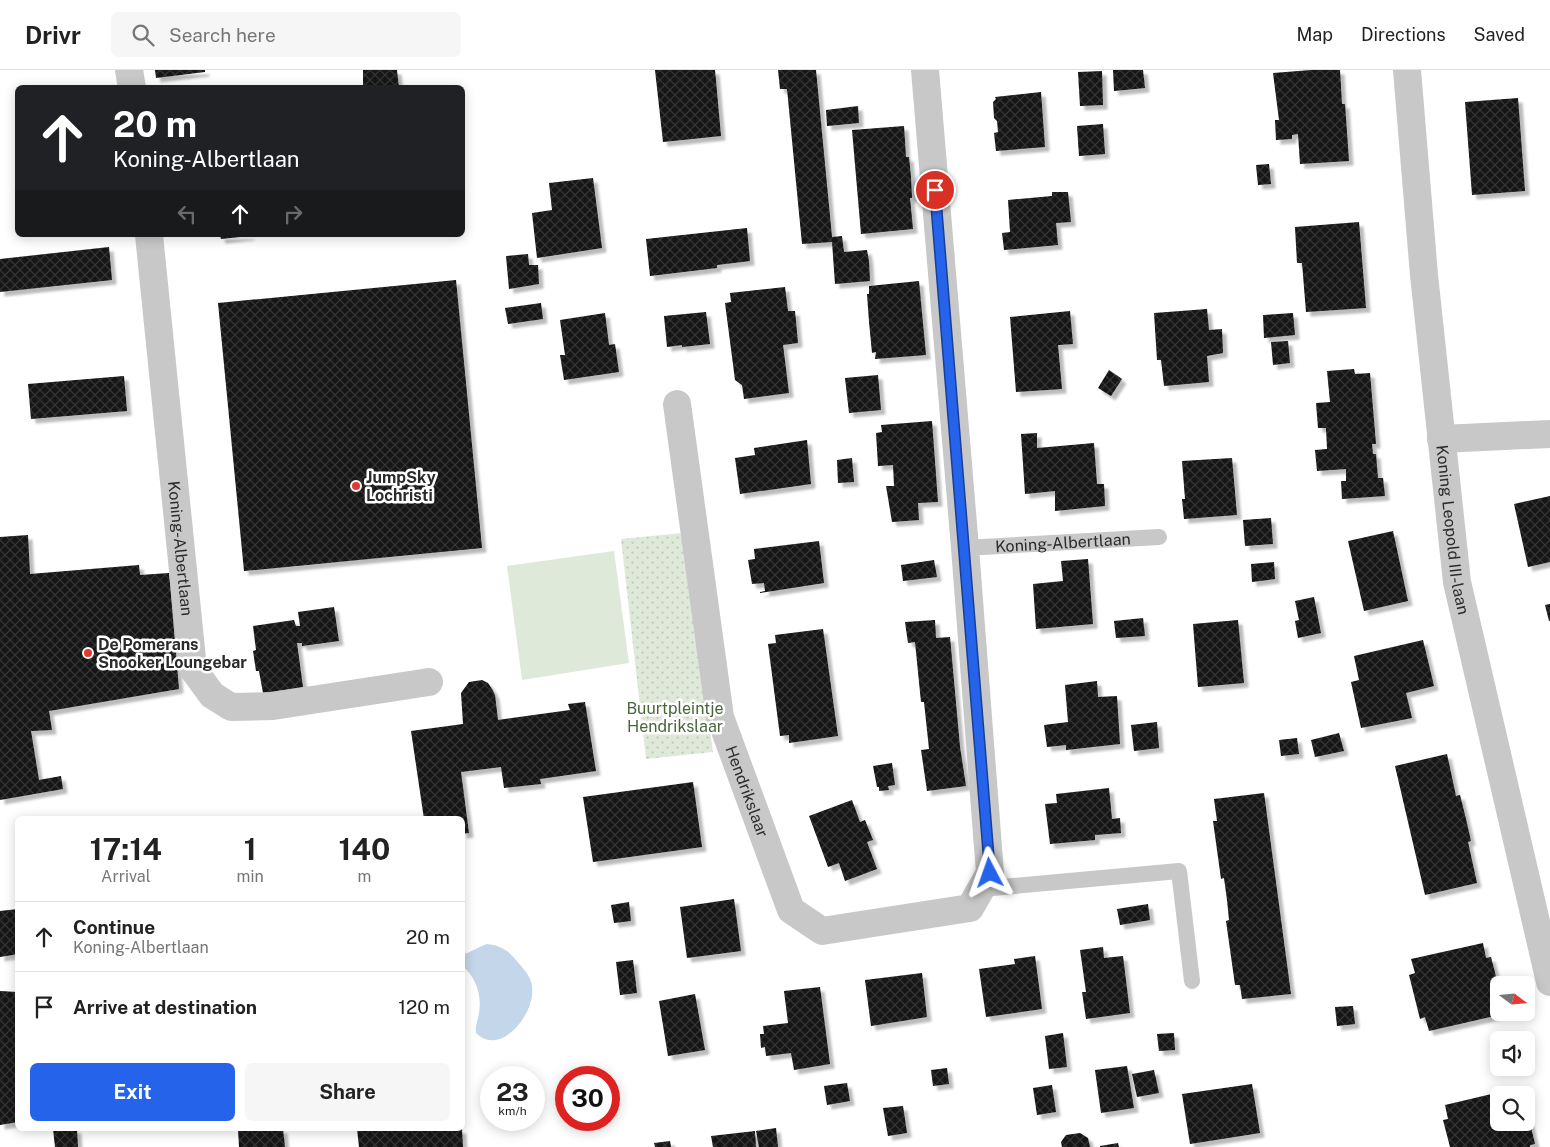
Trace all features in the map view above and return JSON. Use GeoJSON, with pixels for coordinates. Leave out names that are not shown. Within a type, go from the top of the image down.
{"type":"FeatureCollection","features":[{"type":"Feature","properties":{"kind":"street"},"geometry":{"type":"LineString","coordinates":[[129,70],[132,85]]}},
{"type":"Feature","properties":{"kind":"street"},"geometry":{"type":"LineString","coordinates":[[925,70],[965,548]]}},
{"type":"Feature","properties":{"kind":"street","name":"Koning Leopold III-laan"},"geometry":{"type":"LineString","coordinates":[[1407,70],[1424,275],[1457,582],[1550,982]]}},
{"type":"Feature","properties":{"kind":"street","name":"Koning-Albertlaan"},"geometry":{"type":"LineString","coordinates":[[149,237],[193,668],[212,695],[231,707],[273,706],[429,682]]}},
{"type":"Feature","properties":{"kind":"street","name":"Hendrikslaar"},"geometry":{"type":"LineString","coordinates":[[677,404],[720,717],[791,910],[822,931],[970,908],[990,873],[965,548]]}},
{"type":"Feature","properties":{"kind":"street"},"geometry":{"type":"LineString","coordinates":[[1441,439],[1550,434]]}},
{"type":"Feature","properties":{"kind":"lane","name":"Koning-Albertlaan"},"geometry":{"type":"LineString","coordinates":[[965,548],[1159,537]]}},
{"type":"Feature","properties":{"kind":"lane"},"geometry":{"type":"LineString","coordinates":[[980,888],[1179,871],[1192,981]]}},
{"type":"Feature","properties":{"kind":"green space","name":"Buurtpleintje Hendrikslaar"},"geometry":{"type":"Polygon","coordinates":[[[682,533],[713,752],[646,759],[621,539],[682,533]]]}},
{"type":"Feature","properties":{"kind":"green space"},"geometry":{"type":"Polygon","coordinates":[[[614,551],[629,663],[522,680],[507,566],[614,551]]]}},
{"type":"Feature","properties":{"kind":"water"},"geometry":{"type":"Polygon","coordinates":[[[487,944],[495,946],[513,956],[529,976],[531,982],[530,1005],[524,1016],[517,1027],[497,1040],[486,1039],[476,1033],[480,1007],[479,993],[471,975],[465,968],[465,954],[487,944]]]}},
{"type":"Feature","properties":{"kind":"building"},"geometry":{"type":"Polygon","coordinates":[[[155,70],[205,70],[205,72],[156,78],[155,70]]]}},
{"type":"Feature","properties":{"kind":"building"},"geometry":{"type":"Polygon","coordinates":[[[363,70],[397,70],[399,85],[363,85],[363,70]]]}},
{"type":"Feature","properties":{"kind":"building"},"geometry":{"type":"Polygon","coordinates":[[[655,70],[715,70],[721,136],[663,142],[655,70]]]}},
{"type":"Feature","properties":{"kind":"building"},"geometry":{"type":"Polygon","coordinates":[[[778,70],[816,70],[832,237],[842,236],[844,252],[867,250],[870,281],[835,284],[832,242],[802,244],[787,89],[780,89],[778,70]]]}},
{"type":"Feature","properties":{"kind":"building"},"geometry":{"type":"Polygon","coordinates":[[[1113,70],[1143,70],[1145,88],[1114,91],[1113,70]]]}},
{"type":"Feature","properties":{"kind":"building"},"geometry":{"type":"Polygon","coordinates":[[[1340,70],[1342,104],[1345,104],[1349,161],[1300,164],[1298,134],[1292,135],[1292,139],[1276,140],[1275,120],[1279,120],[1273,73],[1340,70]]]}},
{"type":"Feature","properties":{"kind":"building"},"geometry":{"type":"Polygon","coordinates":[[[1102,71],[1103,105],[1080,106],[1078,72],[1102,71]]]}},
{"type":"Feature","properties":{"kind":"building"},"geometry":{"type":"Polygon","coordinates":[[[1041,92],[1045,147],[996,151],[994,133],[998,132],[997,121],[994,118],[993,102],[996,99],[995,97],[1041,92]]]}},
{"type":"Feature","properties":{"kind":"building"},"geometry":{"type":"Polygon","coordinates":[[[1518,98],[1525,191],[1472,195],[1465,102],[1518,98]]]}},
{"type":"Feature","properties":{"kind":"building"},"geometry":{"type":"Polygon","coordinates":[[[858,106],[859,123],[827,126],[826,110],[858,106]]]}},
{"type":"Feature","properties":{"kind":"building"},"geometry":{"type":"Polygon","coordinates":[[[1103,124],[1105,154],[1079,156],[1077,126],[1103,124]]]}},
{"type":"Feature","properties":{"kind":"building"},"geometry":{"type":"Polygon","coordinates":[[[904,126],[906,157],[909,157],[911,177],[912,198],[910,198],[913,229],[861,234],[852,130],[904,126]]]}},
{"type":"Feature","properties":{"kind":"building"},"geometry":{"type":"Polygon","coordinates":[[[1269,164],[1271,184],[1258,185],[1256,165],[1269,164]]]}},
{"type":"Feature","properties":{"kind":"building"},"geometry":{"type":"Polygon","coordinates":[[[593,178],[602,248],[537,258],[532,213],[552,210],[549,183],[593,178]]]}},
{"type":"Feature","properties":{"kind":"building"},"geometry":{"type":"Polygon","coordinates":[[[1052,192],[1068,192],[1071,222],[1056,223],[1058,245],[1004,250],[1002,233],[1010,232],[1008,200],[1052,196],[1052,192]]]}},
{"type":"Feature","properties":{"kind":"building"},"geometry":{"type":"Polygon","coordinates":[[[1359,222],[1366,308],[1306,312],[1302,263],[1297,263],[1295,227],[1359,222]]]}},
{"type":"Feature","properties":{"kind":"building"},"geometry":{"type":"Polygon","coordinates":[[[747,228],[750,261],[717,265],[717,268],[650,276],[646,239],[747,228]]]}},
{"type":"Feature","properties":{"kind":"building"},"geometry":{"type":"Polygon","coordinates":[[[220,237],[240,237],[221,239],[220,237]]]}},
{"type":"Feature","properties":{"kind":"building"},"geometry":{"type":"Polygon","coordinates":[[[109,247],[112,280],[0,292],[0,259],[109,247]]]}},
{"type":"Feature","properties":{"kind":"building"},"geometry":{"type":"Polygon","coordinates":[[[528,254],[529,265],[538,265],[539,284],[509,289],[506,256],[528,254]]]}},
{"type":"Feature","properties":{"kind":"building","name":"JumpSky Lochristi"},"geometry":{"type":"Polygon","coordinates":[[[456,280],[482,548],[244,571],[218,303],[456,280]]]}},
{"type":"Feature","properties":{"kind":"building"},"geometry":{"type":"Polygon","coordinates":[[[919,281],[926,355],[875,359],[876,352],[872,353],[869,322],[867,294],[869,294],[869,286],[919,281]]]}},
{"type":"Feature","properties":{"kind":"building"},"geometry":{"type":"Polygon","coordinates":[[[785,287],[788,311],[795,311],[798,343],[783,345],[789,393],[744,399],[742,385],[735,380],[725,303],[731,302],[730,293],[785,287]]]}},
{"type":"Feature","properties":{"kind":"building"},"geometry":{"type":"Polygon","coordinates":[[[541,303],[543,319],[508,324],[505,308],[541,303]]]}},
{"type":"Feature","properties":{"kind":"building"},"geometry":{"type":"Polygon","coordinates":[[[1207,309],[1209,330],[1222,329],[1223,353],[1207,356],[1209,382],[1164,386],[1161,360],[1157,360],[1154,313],[1207,309]]]}},
{"type":"Feature","properties":{"kind":"building"},"geometry":{"type":"Polygon","coordinates":[[[1070,311],[1073,344],[1058,345],[1062,389],[1016,392],[1010,317],[1070,311]]]}},
{"type":"Feature","properties":{"kind":"building"},"geometry":{"type":"Polygon","coordinates":[[[706,312],[710,344],[667,347],[664,316],[706,312]]]}},
{"type":"Feature","properties":{"kind":"building"},"geometry":{"type":"Polygon","coordinates":[[[605,313],[609,345],[615,344],[619,372],[564,380],[560,355],[565,355],[560,320],[605,313]]]}},
{"type":"Feature","properties":{"kind":"building"},"geometry":{"type":"Polygon","coordinates":[[[1293,313],[1295,335],[1264,338],[1263,315],[1293,313]]]}},
{"type":"Feature","properties":{"kind":"building"},"geometry":{"type":"Polygon","coordinates":[[[1288,341],[1290,363],[1273,365],[1271,342],[1288,341]]]}},
{"type":"Feature","properties":{"kind":"building"},"geometry":{"type":"Polygon","coordinates":[[[1354,369],[1355,374],[1370,373],[1376,444],[1372,444],[1373,454],[1376,454],[1378,478],[1383,478],[1385,496],[1342,499],[1341,481],[1346,481],[1346,469],[1317,471],[1315,450],[1327,449],[1326,428],[1318,428],[1316,403],[1330,402],[1327,371],[1354,369]]]}},
{"type":"Feature","properties":{"kind":"building"},"geometry":{"type":"Polygon","coordinates":[[[1109,370],[1122,379],[1111,396],[1098,388],[1109,370]]]}},
{"type":"Feature","properties":{"kind":"building"},"geometry":{"type":"Polygon","coordinates":[[[878,375],[881,410],[849,413],[845,378],[878,375]]]}},
{"type":"Feature","properties":{"kind":"building"},"geometry":{"type":"Polygon","coordinates":[[[124,376],[127,411],[31,419],[28,384],[124,376]]]}},
{"type":"Feature","properties":{"kind":"building"},"geometry":{"type":"Polygon","coordinates":[[[932,421],[938,502],[918,503],[919,520],[892,522],[886,486],[894,486],[893,465],[878,466],[876,433],[882,432],[881,425],[932,421]]]}},
{"type":"Feature","properties":{"kind":"building"},"geometry":{"type":"Polygon","coordinates":[[[1037,433],[1037,448],[1094,443],[1097,484],[1104,484],[1105,506],[1055,511],[1055,491],[1025,494],[1021,434],[1037,433]]]}},
{"type":"Feature","properties":{"kind":"building"},"geometry":{"type":"Polygon","coordinates":[[[807,440],[811,484],[740,494],[735,458],[755,455],[754,448],[807,440]]]}},
{"type":"Feature","properties":{"kind":"building"},"geometry":{"type":"Polygon","coordinates":[[[852,458],[854,482],[838,483],[837,460],[852,458]]]}},
{"type":"Feature","properties":{"kind":"building"},"geometry":{"type":"Polygon","coordinates":[[[1232,458],[1237,515],[1184,519],[1182,499],[1185,499],[1182,461],[1232,458]]]}},
{"type":"Feature","properties":{"kind":"building"},"geometry":{"type":"Polygon","coordinates":[[[1550,496],[1550,562],[1528,567],[1514,504],[1550,496]]]}},
{"type":"Feature","properties":{"kind":"building"},"geometry":{"type":"Polygon","coordinates":[[[1271,518],[1273,544],[1245,546],[1243,520],[1271,518]]]}},
{"type":"Feature","properties":{"kind":"building"},"geometry":{"type":"Polygon","coordinates":[[[1393,531],[1408,601],[1364,611],[1348,541],[1393,531]]]}},
{"type":"Feature","properties":{"kind":"building","name":"De Pomerans Snooker Loungebar"},"geometry":{"type":"Polygon","coordinates":[[[28,535],[30,574],[139,565],[140,575],[169,573],[179,689],[49,711],[52,730],[31,731],[39,780],[61,776],[63,789],[0,800],[0,537],[28,535]]]}},
{"type":"Feature","properties":{"kind":"building"},"geometry":{"type":"Polygon","coordinates":[[[819,541],[824,583],[760,593],[765,591],[764,583],[752,584],[748,560],[755,559],[754,549],[819,541]]]}},
{"type":"Feature","properties":{"kind":"building"},"geometry":{"type":"Polygon","coordinates":[[[1088,559],[1093,624],[1036,629],[1033,584],[1063,581],[1061,561],[1088,559]]]}},
{"type":"Feature","properties":{"kind":"building"},"geometry":{"type":"Polygon","coordinates":[[[934,560],[937,577],[903,581],[901,565],[934,560]]]}},
{"type":"Feature","properties":{"kind":"building"},"geometry":{"type":"Polygon","coordinates":[[[1274,562],[1275,579],[1252,582],[1251,564],[1274,562]]]}},
{"type":"Feature","properties":{"kind":"building"},"geometry":{"type":"Polygon","coordinates":[[[1314,597],[1321,633],[1298,638],[1295,621],[1299,620],[1295,601],[1314,597]]]}},
{"type":"Feature","properties":{"kind":"building"},"geometry":{"type":"Polygon","coordinates":[[[1550,604],[1550,621],[1549,621],[1545,605],[1550,604]]]}},
{"type":"Feature","properties":{"kind":"building"},"geometry":{"type":"Polygon","coordinates":[[[334,607],[339,641],[302,646],[302,643],[297,643],[303,687],[263,693],[259,671],[256,671],[253,651],[256,650],[253,626],[294,620],[296,626],[300,626],[298,612],[334,607]]]}},
{"type":"Feature","properties":{"kind":"building"},"geometry":{"type":"Polygon","coordinates":[[[1143,618],[1145,636],[1116,638],[1114,621],[1143,618]]]}},
{"type":"Feature","properties":{"kind":"building"},"geometry":{"type":"Polygon","coordinates":[[[935,620],[936,638],[950,637],[960,747],[966,786],[927,791],[921,750],[929,749],[924,702],[921,702],[915,642],[908,643],[905,622],[935,620]]]}},
{"type":"Feature","properties":{"kind":"building"},"geometry":{"type":"Polygon","coordinates":[[[1238,620],[1244,683],[1198,687],[1193,624],[1238,620]]]}},
{"type":"Feature","properties":{"kind":"building"},"geometry":{"type":"Polygon","coordinates":[[[823,629],[838,736],[789,743],[789,735],[780,736],[768,644],[776,643],[775,635],[823,629]]]}},
{"type":"Feature","properties":{"kind":"building"},"geometry":{"type":"Polygon","coordinates":[[[1423,640],[1434,686],[1406,693],[1412,718],[1361,728],[1351,682],[1359,680],[1354,656],[1423,640]]]}},
{"type":"Feature","properties":{"kind":"building"},"geometry":{"type":"Polygon","coordinates":[[[482,680],[488,683],[495,695],[498,720],[570,710],[568,704],[585,702],[596,771],[540,779],[541,784],[504,788],[501,767],[461,772],[469,833],[465,834],[465,816],[424,816],[411,731],[463,724],[461,693],[469,682],[482,680]]]}},
{"type":"Feature","properties":{"kind":"building"},"geometry":{"type":"Polygon","coordinates":[[[1097,681],[1098,697],[1117,696],[1120,744],[1066,750],[1066,745],[1047,747],[1044,725],[1068,722],[1065,685],[1097,681]]]}},
{"type":"Feature","properties":{"kind":"building"},"geometry":{"type":"Polygon","coordinates":[[[1157,722],[1159,748],[1134,751],[1131,725],[1157,722]]]}},
{"type":"Feature","properties":{"kind":"building"},"geometry":{"type":"Polygon","coordinates":[[[1339,733],[1344,751],[1315,757],[1311,740],[1339,733]]]}},
{"type":"Feature","properties":{"kind":"building"},"geometry":{"type":"Polygon","coordinates":[[[1297,738],[1299,754],[1281,756],[1279,740],[1297,738]]]}},
{"type":"Feature","properties":{"kind":"building"},"geometry":{"type":"Polygon","coordinates":[[[1447,754],[1456,796],[1460,795],[1466,819],[1471,841],[1468,842],[1477,883],[1425,895],[1395,766],[1447,754]]]}},
{"type":"Feature","properties":{"kind":"building"},"geometry":{"type":"Polygon","coordinates":[[[892,763],[895,785],[888,786],[889,790],[879,791],[873,766],[892,763]]]}},
{"type":"Feature","properties":{"kind":"building"},"geometry":{"type":"Polygon","coordinates":[[[693,782],[702,847],[593,862],[583,797],[693,782]]]}},
{"type":"Feature","properties":{"kind":"building"},"geometry":{"type":"Polygon","coordinates":[[[1109,788],[1112,819],[1120,818],[1121,833],[1095,835],[1095,840],[1050,844],[1045,804],[1057,803],[1056,794],[1109,788]]]}},
{"type":"Feature","properties":{"kind":"building"},"geometry":{"type":"Polygon","coordinates":[[[1264,793],[1291,994],[1242,999],[1240,985],[1235,985],[1226,921],[1229,920],[1227,900],[1224,878],[1221,879],[1213,821],[1217,821],[1214,799],[1264,793]]]}},
{"type":"Feature","properties":{"kind":"building"},"geometry":{"type":"Polygon","coordinates":[[[852,800],[860,822],[865,820],[873,840],[867,842],[877,869],[845,881],[839,863],[828,867],[809,816],[852,800]]]}},
{"type":"Feature","properties":{"kind":"building"},"geometry":{"type":"Polygon","coordinates":[[[734,899],[741,951],[687,958],[680,907],[734,899]]]}},
{"type":"Feature","properties":{"kind":"building"},"geometry":{"type":"Polygon","coordinates":[[[629,902],[631,921],[614,923],[611,905],[629,902]]]}},
{"type":"Feature","properties":{"kind":"building"},"geometry":{"type":"Polygon","coordinates":[[[1148,904],[1150,920],[1120,925],[1117,909],[1148,904]]]}},
{"type":"Feature","properties":{"kind":"building"},"geometry":{"type":"Polygon","coordinates":[[[15,909],[15,954],[0,957],[0,911],[15,909]]]}},
{"type":"Feature","properties":{"kind":"building"},"geometry":{"type":"Polygon","coordinates":[[[1483,943],[1486,958],[1491,957],[1496,976],[1490,976],[1490,1017],[1429,1031],[1425,1017],[1420,1019],[1409,975],[1415,973],[1411,959],[1483,943]]]}},
{"type":"Feature","properties":{"kind":"building"},"geometry":{"type":"Polygon","coordinates":[[[1103,947],[1104,958],[1123,956],[1130,1013],[1086,1019],[1082,992],[1086,992],[1080,950],[1103,947]]]}},
{"type":"Feature","properties":{"kind":"building"},"geometry":{"type":"Polygon","coordinates":[[[1035,956],[1042,1009],[986,1017],[979,969],[1015,964],[1014,959],[1035,956]]]}},
{"type":"Feature","properties":{"kind":"building"},"geometry":{"type":"Polygon","coordinates":[[[633,960],[637,993],[620,995],[616,962],[633,960]]]}},
{"type":"Feature","properties":{"kind":"building"},"geometry":{"type":"Polygon","coordinates":[[[922,973],[927,1017],[871,1026],[865,980],[922,973]]]}},
{"type":"Feature","properties":{"kind":"building"},"geometry":{"type":"Polygon","coordinates":[[[820,987],[830,1064],[794,1070],[791,1053],[766,1056],[765,1047],[761,1048],[760,1034],[764,1034],[763,1026],[788,1023],[784,991],[820,987]]]}},
{"type":"Feature","properties":{"kind":"building"},"geometry":{"type":"Polygon","coordinates":[[[0,991],[15,992],[15,1122],[0,1125],[0,991]]]}},
{"type":"Feature","properties":{"kind":"building"},"geometry":{"type":"Polygon","coordinates":[[[695,994],[705,1050],[668,1056],[659,1001],[695,994]]]}},
{"type":"Feature","properties":{"kind":"building"},"geometry":{"type":"Polygon","coordinates":[[[1353,1006],[1355,1024],[1337,1026],[1335,1007],[1353,1006]]]}},
{"type":"Feature","properties":{"kind":"building"},"geometry":{"type":"Polygon","coordinates":[[[1063,1033],[1067,1067],[1049,1069],[1045,1036],[1063,1033]]]}},
{"type":"Feature","properties":{"kind":"building"},"geometry":{"type":"Polygon","coordinates":[[[1174,1033],[1175,1050],[1159,1051],[1157,1034],[1174,1033]]]}},
{"type":"Feature","properties":{"kind":"building"},"geometry":{"type":"Polygon","coordinates":[[[1127,1066],[1134,1108],[1101,1113],[1095,1070],[1127,1066]]]}},
{"type":"Feature","properties":{"kind":"building"},"geometry":{"type":"Polygon","coordinates":[[[947,1068],[949,1084],[933,1086],[931,1070],[947,1068]]]}},
{"type":"Feature","properties":{"kind":"building"},"geometry":{"type":"Polygon","coordinates":[[[1154,1070],[1159,1093],[1137,1097],[1132,1074],[1154,1070]]]}},
{"type":"Feature","properties":{"kind":"building"},"geometry":{"type":"Polygon","coordinates":[[[847,1083],[850,1101],[827,1105],[824,1086],[847,1083]]]}},
{"type":"Feature","properties":{"kind":"building"},"geometry":{"type":"Polygon","coordinates":[[[1252,1084],[1260,1133],[1190,1144],[1182,1094],[1252,1084]]]}},
{"type":"Feature","properties":{"kind":"building"},"geometry":{"type":"Polygon","coordinates":[[[1052,1085],[1056,1112],[1037,1115],[1033,1088],[1052,1085]]]}},
{"type":"Feature","properties":{"kind":"building"},"geometry":{"type":"Polygon","coordinates":[[[1490,1094],[1490,1131],[1532,1131],[1535,1144],[1530,1145],[1530,1147],[1450,1147],[1443,1120],[1448,1119],[1445,1105],[1490,1094]]]}},
{"type":"Feature","properties":{"kind":"building"},"geometry":{"type":"Polygon","coordinates":[[[903,1106],[907,1133],[888,1136],[883,1108],[903,1106]]]}},
{"type":"Feature","properties":{"kind":"building"},"geometry":{"type":"Polygon","coordinates":[[[776,1128],[778,1147],[759,1147],[756,1131],[776,1128]]]}},
{"type":"Feature","properties":{"kind":"building"},"geometry":{"type":"Polygon","coordinates":[[[53,1131],[77,1131],[78,1147],[55,1147],[53,1131]]]}},
{"type":"Feature","properties":{"kind":"building"},"geometry":{"type":"Polygon","coordinates":[[[238,1131],[283,1131],[285,1147],[239,1147],[238,1131]]]}},
{"type":"Feature","properties":{"kind":"building"},"geometry":{"type":"Polygon","coordinates":[[[357,1131],[462,1131],[463,1147],[359,1147],[357,1131]]]}},
{"type":"Feature","properties":{"kind":"building"},"geometry":{"type":"Polygon","coordinates":[[[755,1131],[756,1147],[713,1147],[711,1136],[755,1131]]]}},
{"type":"Feature","properties":{"kind":"building"},"geometry":{"type":"Polygon","coordinates":[[[1080,1133],[1088,1138],[1090,1147],[1062,1147],[1061,1142],[1066,1135],[1080,1133]]]}},
{"type":"Feature","properties":{"kind":"building"},"geometry":{"type":"Polygon","coordinates":[[[670,1141],[671,1147],[655,1147],[654,1143],[670,1141]]]}},
{"type":"Feature","properties":{"kind":"building"},"geometry":{"type":"Polygon","coordinates":[[[1118,1143],[1119,1147],[1100,1147],[1100,1146],[1118,1143]]]}},
{"type":"Feature","properties":{"kind":"place","name":"JumpSky Lochristi"},"geometry":{"type":"Point","coordinates":[356,486]}},
{"type":"Feature","properties":{"kind":"place","name":"De Pomerans Snooker Loungebar"},"geometry":{"type":"Point","coordinates":[88,653]}},
{"type":"Feature","properties":{"kind":"route"},"geometry":{"type":"LineString","coordinates":[[935,190],[990,873]]}}]}
